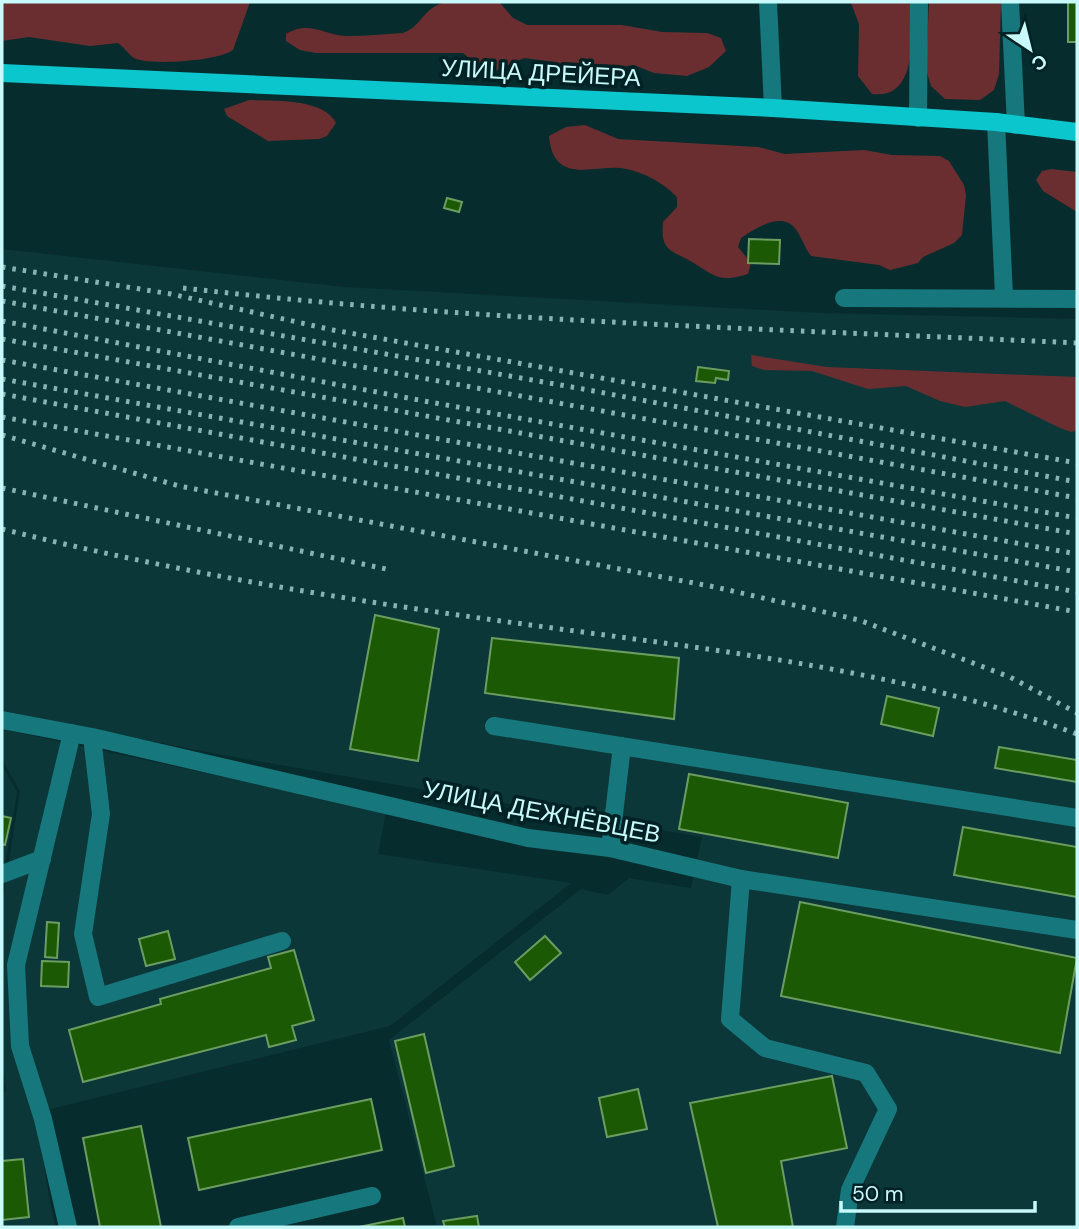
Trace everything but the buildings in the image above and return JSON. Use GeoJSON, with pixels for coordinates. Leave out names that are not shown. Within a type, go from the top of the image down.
{"type":"FeatureCollection","features":[{"type":"Feature","properties":{"kind":"main road","name":"УЛИЦА ДРЕЙЕРА"},"geometry":{"type":"LineString","coordinates":[[2,73],[773,108],[996,122],[1077,132]]}},
{"type":"Feature","properties":{"kind":"street"},"geometry":{"type":"LineString","coordinates":[[768,2],[773,108]]}},
{"type":"Feature","properties":{"kind":"street"},"geometry":{"type":"LineString","coordinates":[[918,117],[919,2]]}},
{"type":"Feature","properties":{"kind":"street"},"geometry":{"type":"LineString","coordinates":[[1010,2],[1016,125]]}},
{"type":"Feature","properties":{"kind":"street"},"geometry":{"type":"LineString","coordinates":[[996,122],[1004,296]]}},
{"type":"Feature","properties":{"kind":"street"},"geometry":{"type":"LineString","coordinates":[[844,298],[1004,296],[1077,299]]}},
{"type":"Feature","properties":{"kind":"street","name":"УЛИЦА ДЕЖНЁВЦЕВ"},"geometry":{"type":"LineString","coordinates":[[2,720],[92,737],[528,838],[610,848],[741,879],[1077,930]]}},
{"type":"Feature","properties":{"kind":"street"},"geometry":{"type":"LineString","coordinates":[[494,726],[1077,818]]}},
{"type":"Feature","properties":{"kind":"street"},"geometry":{"type":"LineString","coordinates":[[68,1227],[43,1119],[20,1046],[16,965],[72,733]]}},
{"type":"Feature","properties":{"kind":"street"},"geometry":{"type":"LineString","coordinates":[[92,737],[101,814],[83,934],[98,997],[282,941]]}},
{"type":"Feature","properties":{"kind":"street"},"geometry":{"type":"LineString","coordinates":[[610,848],[622,746]]}},
{"type":"Feature","properties":{"kind":"street"},"geometry":{"type":"LineString","coordinates":[[2,874],[41,859]]}},
{"type":"Feature","properties":{"kind":"street"},"geometry":{"type":"LineString","coordinates":[[741,879],[730,1019],[765,1048],[866,1073],[888,1109],[850,1190],[845,1227]]}},
{"type":"Feature","properties":{"kind":"street"},"geometry":{"type":"LineString","coordinates":[[238,1227],[372,1196]]}},
{"type":"Feature","properties":{"kind":"shaded area"},"geometry":{"type":"Polygon","coordinates":[[[2,2],[250,2],[233,50],[213,57],[154,62],[134,58],[118,43],[90,46],[29,37],[2,41],[2,2]]]}},
{"type":"Feature","properties":{"kind":"shaded area"},"geometry":{"type":"Polygon","coordinates":[[[447,2],[500,3],[513,18],[527,25],[622,25],[662,32],[707,33],[721,38],[726,51],[709,67],[687,76],[654,73],[634,65],[618,67],[594,64],[578,70],[562,71],[548,61],[524,58],[488,74],[463,53],[316,53],[300,50],[286,41],[286,34],[302,28],[346,36],[403,33],[415,26],[432,8],[447,2]]]}},
{"type":"Feature","properties":{"kind":"shaded area"},"geometry":{"type":"Polygon","coordinates":[[[911,2],[911,45],[905,75],[898,86],[887,93],[872,94],[858,76],[859,24],[851,3],[911,2]]]}},
{"type":"Feature","properties":{"kind":"shaded area"},"geometry":{"type":"Polygon","coordinates":[[[929,2],[1001,2],[999,74],[994,90],[980,100],[945,99],[931,86],[926,69],[929,2]]]}},
{"type":"Feature","properties":{"kind":"shaded area"},"geometry":{"type":"Polygon","coordinates":[[[249,100],[310,105],[330,115],[336,123],[327,136],[319,139],[268,141],[227,116],[224,109],[249,100]]]}},
{"type":"Feature","properties":{"kind":"shaded area"},"geometry":{"type":"Polygon","coordinates":[[[585,125],[618,139],[758,147],[785,154],[864,150],[892,155],[940,156],[949,161],[964,185],[966,195],[962,235],[954,243],[923,257],[918,263],[890,270],[879,265],[811,256],[793,226],[787,222],[774,222],[741,238],[738,247],[751,263],[748,274],[730,278],[718,277],[673,252],[666,245],[663,239],[663,222],[677,207],[677,197],[665,187],[628,169],[575,169],[558,161],[552,151],[549,136],[566,127],[585,125]]]}},
{"type":"Feature","properties":{"kind":"shaded area"},"geometry":{"type":"Polygon","coordinates":[[[1051,169],[1077,172],[1077,212],[1043,191],[1036,180],[1042,171],[1051,169]]]}},
{"type":"Feature","properties":{"kind":"shaded area"},"geometry":{"type":"Polygon","coordinates":[[[2,249],[344,287],[820,313],[1077,319],[1077,1227],[437,1227],[389,1040],[581,889],[608,895],[629,878],[691,888],[702,837],[216,754],[2,711],[2,249]]]}},
{"type":"Feature","properties":{"kind":"shaded area"},"geometry":{"type":"Polygon","coordinates":[[[751,355],[827,367],[1077,377],[1077,430],[1071,432],[1060,428],[1005,401],[965,407],[940,401],[906,386],[868,389],[812,371],[764,370],[752,366],[751,355]]]}},
{"type":"Feature","properties":{"kind":"shaded area"},"geometry":{"type":"Polygon","coordinates":[[[2,729],[386,812],[378,854],[571,883],[390,1026],[34,1113],[55,1227],[2,1227],[2,1092],[6,1091],[2,1062],[2,905],[20,791],[2,760],[2,729]]]}},
{"type":"Feature","properties":{"kind":"shaded area"},"geometry":{"type":"Polygon","coordinates":[[[2,765],[17,792],[2,882],[2,765]]]}},
{"type":"Feature","properties":{"kind":"railway"},"geometry":{"type":"LineString","coordinates":[[2,267],[171,294],[333,330],[1077,463]]}},
{"type":"Feature","properties":{"kind":"railway"},"geometry":{"type":"LineString","coordinates":[[2,286],[583,389],[1077,482]]}},
{"type":"Feature","properties":{"kind":"railway"},"geometry":{"type":"LineString","coordinates":[[183,288],[294,300],[518,317],[1077,343]]}},
{"type":"Feature","properties":{"kind":"railway"},"geometry":{"type":"LineString","coordinates":[[2,301],[1077,498]]}},
{"type":"Feature","properties":{"kind":"railway"},"geometry":{"type":"LineString","coordinates":[[2,321],[424,401],[1077,518]]}},
{"type":"Feature","properties":{"kind":"railway"},"geometry":{"type":"LineString","coordinates":[[2,339],[1077,534]]}},
{"type":"Feature","properties":{"kind":"railway"},"geometry":{"type":"LineString","coordinates":[[2,360],[1077,554]]}},
{"type":"Feature","properties":{"kind":"railway"},"geometry":{"type":"LineString","coordinates":[[2,379],[1077,572]]}},
{"type":"Feature","properties":{"kind":"railway"},"geometry":{"type":"LineString","coordinates":[[2,394],[1077,592]]}},
{"type":"Feature","properties":{"kind":"railway"},"geometry":{"type":"LineString","coordinates":[[2,417],[1077,612]]}},
{"type":"Feature","properties":{"kind":"railway"},"geometry":{"type":"LineString","coordinates":[[2,435],[179,486],[715,587],[859,620],[1010,677],[1077,713]]}},
{"type":"Feature","properties":{"kind":"railway"},"geometry":{"type":"LineString","coordinates":[[2,488],[391,570]]}},
{"type":"Feature","properties":{"kind":"railway"},"geometry":{"type":"LineString","coordinates":[[2,529],[201,573],[336,596],[811,665],[945,694],[1012,712],[1077,734]]}}]}
